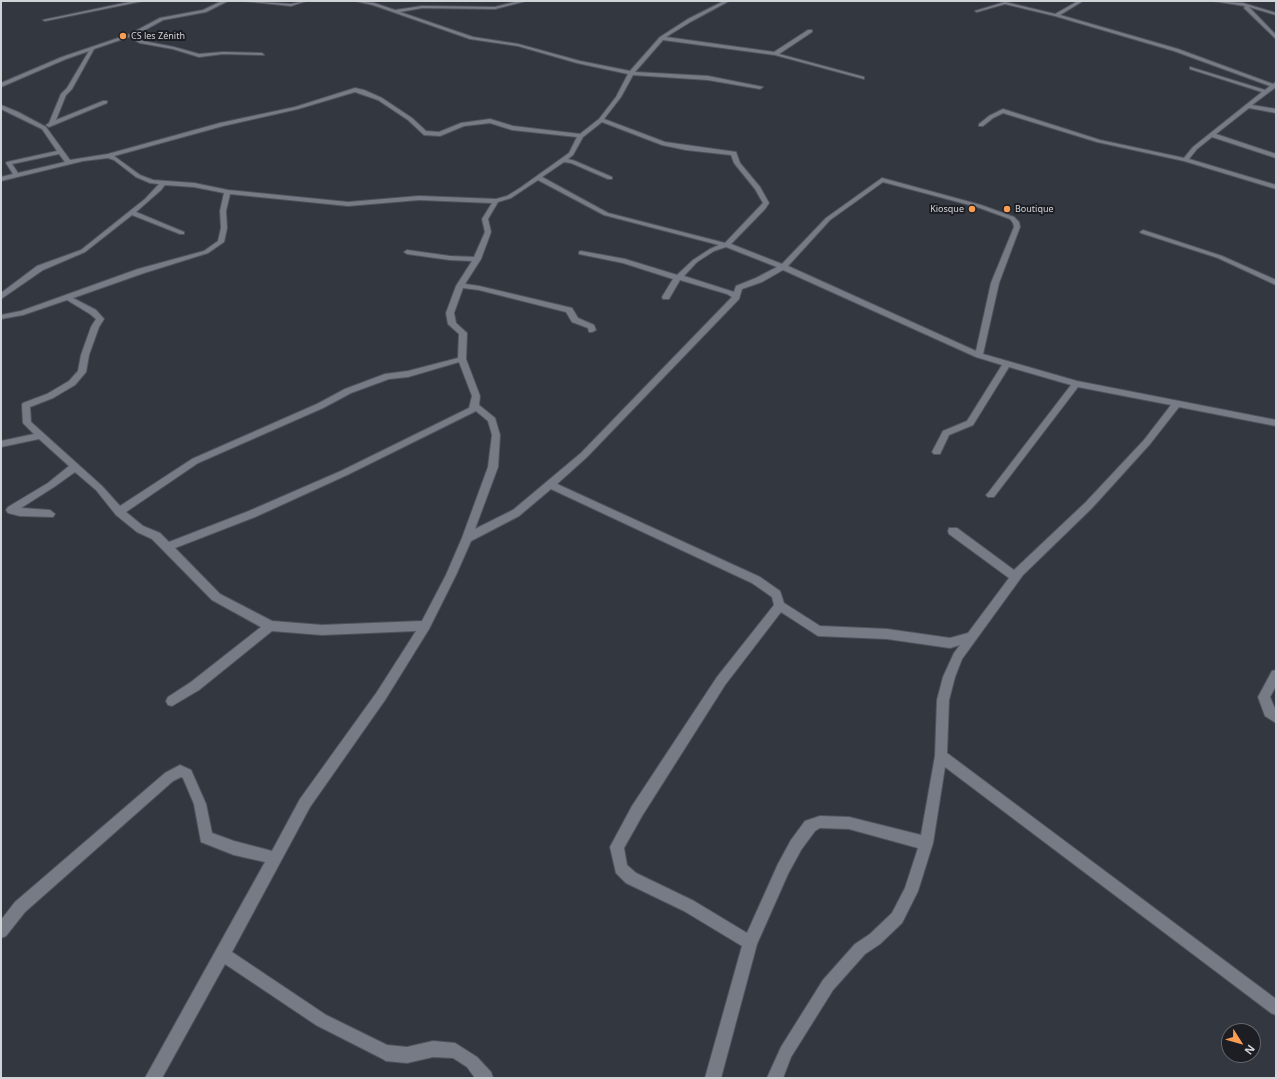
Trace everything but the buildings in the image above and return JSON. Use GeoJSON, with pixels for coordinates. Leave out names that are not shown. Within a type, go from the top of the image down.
{"type":"FeatureCollection","features":[{"type":"Feature","properties":{"kind":"street"},"geometry":{"type":"LineString","coordinates":[[45,20],[141,1]]}},
{"type":"Feature","properties":{"kind":"street"},"geometry":{"type":"LineString","coordinates":[[1,85],[64,58],[92,50],[167,18],[204,11],[226,1]]}},
{"type":"Feature","properties":{"kind":"street"},"geometry":{"type":"LineString","coordinates":[[246,1],[291,5],[304,1]]}},
{"type":"Feature","properties":{"kind":"street"},"geometry":{"type":"LineString","coordinates":[[357,1],[374,4],[472,38],[518,46],[572,61],[631,73],[708,78],[760,86]]}},
{"type":"Feature","properties":{"kind":"street"},"geometry":{"type":"LineString","coordinates":[[395,11],[422,7],[495,8],[524,1]]}},
{"type":"Feature","properties":{"kind":"street"},"geometry":{"type":"LineString","coordinates":[[109,156],[116,159],[138,176],[162,184],[194,185],[228,192],[348,204],[367,204],[419,198],[496,201],[508,197],[538,178],[571,154],[581,136],[601,120],[618,97],[631,73],[662,38],[690,20],[727,1]]}},
{"type":"Feature","properties":{"kind":"street"},"geometry":{"type":"LineString","coordinates":[[1056,15],[1081,1]]}},
{"type":"Feature","properties":{"kind":"street"},"geometry":{"type":"LineString","coordinates":[[1214,1],[1242,3],[1276,15]]}},
{"type":"Feature","properties":{"kind":"street"},"geometry":{"type":"LineString","coordinates":[[977,11],[1005,3],[1056,15],[1176,50],[1275,85]]}},
{"type":"Feature","properties":{"kind":"street"},"geometry":{"type":"LineString","coordinates":[[1242,3],[1254,12],[1276,38]]}},
{"type":"Feature","properties":{"kind":"street"},"geometry":{"type":"LineString","coordinates":[[1254,12],[1276,15]]}},
{"type":"Feature","properties":{"kind":"street"},"geometry":{"type":"LineString","coordinates":[[775,54],[810,31]]}},
{"type":"Feature","properties":{"kind":"street"},"geometry":{"type":"LineString","coordinates":[[129,35],[142,42],[174,48],[199,56],[223,53],[262,54]]}},
{"type":"Feature","properties":{"kind":"street"},"geometry":{"type":"LineString","coordinates":[[662,38],[775,54],[862,78]]}},
{"type":"Feature","properties":{"kind":"street"},"geometry":{"type":"LineString","coordinates":[[52,123],[64,94],[69,89],[92,50]]}},
{"type":"Feature","properties":{"kind":"street"},"geometry":{"type":"LineString","coordinates":[[1192,68],[1266,92]]}},
{"type":"Feature","properties":{"kind":"street"},"geometry":{"type":"LineString","coordinates":[[1185,160],[1195,148],[1275,85]]}},
{"type":"Feature","properties":{"kind":"street"},"geometry":{"type":"LineString","coordinates":[[1,179],[69,163],[109,156],[222,124],[301,107],[338,94],[355,90],[362,91],[380,99],[410,119],[424,133],[440,134],[463,124],[490,121],[512,128],[581,136]]}},
{"type":"Feature","properties":{"kind":"street"},"geometry":{"type":"LineString","coordinates":[[44,128],[52,123],[105,102]]}},
{"type":"Feature","properties":{"kind":"street"},"geometry":{"type":"LineString","coordinates":[[1247,106],[1276,111]]}},
{"type":"Feature","properties":{"kind":"street"},"geometry":{"type":"LineString","coordinates":[[1,107],[16,112],[44,128],[69,163]]}},
{"type":"Feature","properties":{"kind":"street"},"geometry":{"type":"LineString","coordinates":[[981,125],[991,117],[1003,111],[1099,141],[1185,160],[1276,187]]}},
{"type":"Feature","properties":{"kind":"street"},"geometry":{"type":"LineString","coordinates":[[601,120],[664,144],[734,153],[737,164],[758,188],[766,203],[763,208],[726,244],[712,250],[695,261],[679,278],[666,296]]}},
{"type":"Feature","properties":{"kind":"street"},"geometry":{"type":"LineString","coordinates":[[1212,135],[1276,156]]}},
{"type":"Feature","properties":{"kind":"street"},"geometry":{"type":"LineString","coordinates":[[16,176],[9,163],[60,152]]}},
{"type":"Feature","properties":{"kind":"street"},"geometry":{"type":"LineString","coordinates":[[563,160],[574,162],[610,178]]}},
{"type":"Feature","properties":{"kind":"street"},"geometry":{"type":"LineString","coordinates":[[538,178],[606,214],[659,229],[726,244],[783,267],[979,355],[1076,384],[1276,423]]}},
{"type":"Feature","properties":{"kind":"street"},"geometry":{"type":"LineString","coordinates":[[467,538],[516,513],[550,485],[584,455],[736,297],[739,288],[759,280],[783,267],[828,219],[882,180],[979,206],[1012,218],[1017,227],[995,283],[979,355]]}},
{"type":"Feature","properties":{"kind":"street"},"geometry":{"type":"LineString","coordinates":[[1,297],[40,268],[82,251],[147,200],[159,189],[162,184]]}},
{"type":"Feature","properties":{"kind":"street"},"geometry":{"type":"LineString","coordinates":[[1,317],[23,313],[141,271],[206,252],[216,247],[222,242],[223,211],[228,192]]}},
{"type":"Feature","properties":{"kind":"street"},"geometry":{"type":"LineString","coordinates":[[167,547],[252,514],[344,473],[472,410],[475,406],[476,396],[462,359],[463,333],[452,324],[450,313],[460,286],[476,259],[488,232],[485,219],[496,201]]}},
{"type":"Feature","properties":{"kind":"street"},"geometry":{"type":"LineString","coordinates":[[131,212],[182,233]]}},
{"type":"Feature","properties":{"kind":"street"},"geometry":{"type":"LineString","coordinates":[[1143,232],[1220,257],[1276,283]]}},
{"type":"Feature","properties":{"kind":"street"},"geometry":{"type":"LineString","coordinates":[[406,252],[450,258],[476,259]]}},
{"type":"Feature","properties":{"kind":"street"},"geometry":{"type":"LineString","coordinates":[[581,253],[625,262],[679,278],[692,280],[730,292],[736,297]]}},
{"type":"Feature","properties":{"kind":"street"},"geometry":{"type":"LineString","coordinates":[[460,286],[479,288],[569,310],[575,320],[591,327],[592,330]]}},
{"type":"Feature","properties":{"kind":"street"},"geometry":{"type":"LineString","coordinates":[[68,297],[93,312],[100,320],[95,327],[85,355],[82,372],[72,383],[26,405],[27,423],[99,488],[120,512],[140,529],[156,536],[216,597],[270,626],[322,630],[425,626]]}},
{"type":"Feature","properties":{"kind":"street"},"geometry":{"type":"LineString","coordinates":[[120,512],[195,461],[320,406],[354,388],[388,376],[408,374],[462,359]]}},
{"type":"Feature","properties":{"kind":"street"},"geometry":{"type":"LineString","coordinates":[[937,452],[946,433],[970,423],[1007,363]]}},
{"type":"Feature","properties":{"kind":"street"},"geometry":{"type":"LineString","coordinates":[[991,495],[1076,384]]}},
{"type":"Feature","properties":{"kind":"street"},"geometry":{"type":"LineString","coordinates":[[775,1078],[786,1052],[828,985],[860,949],[874,939],[897,918],[911,891],[926,843],[941,756],[943,700],[949,677],[958,656],[1016,577],[1089,505],[1146,442],[1178,403]]}},
{"type":"Feature","properties":{"kind":"street"},"geometry":{"type":"LineString","coordinates":[[153,1078],[223,954],[305,802],[381,696],[425,626],[451,575],[467,538],[493,467],[496,435],[492,420],[475,406]]}},
{"type":"Feature","properties":{"kind":"street"},"geometry":{"type":"LineString","coordinates":[[1,444],[40,436]]}},
{"type":"Feature","properties":{"kind":"street"},"geometry":{"type":"LineString","coordinates":[[50,514],[11,510],[51,485],[76,466]]}},
{"type":"Feature","properties":{"kind":"street"},"geometry":{"type":"LineString","coordinates":[[550,485],[756,580],[776,594],[780,606],[818,631],[888,634],[950,643],[971,637]]}},
{"type":"Feature","properties":{"kind":"street"},"geometry":{"type":"LineString","coordinates":[[953,531],[1016,577]]}},
{"type":"Feature","properties":{"kind":"street"},"geometry":{"type":"LineString","coordinates":[[750,943],[689,906],[631,878],[621,868],[617,847],[637,811],[721,681],[780,606]]}},
{"type":"Feature","properties":{"kind":"street"},"geometry":{"type":"LineString","coordinates":[[172,701],[195,686],[270,626]]}},
{"type":"Feature","properties":{"kind":"street"},"geometry":{"type":"LineString","coordinates":[[1276,675],[1264,697],[1269,712],[1276,718]]}},
{"type":"Feature","properties":{"kind":"street"},"geometry":{"type":"LineString","coordinates":[[941,756],[1276,1008]]}},
{"type":"Feature","properties":{"kind":"street"},"geometry":{"type":"LineString","coordinates":[[1,931],[20,907],[169,777],[180,771],[187,774],[200,804],[206,836],[234,848],[275,858]]}},
{"type":"Feature","properties":{"kind":"street"},"geometry":{"type":"LineString","coordinates":[[713,1078],[750,943],[783,869],[796,845],[810,826],[820,822],[849,823],[926,843]]}},
{"type":"Feature","properties":{"kind":"street"},"geometry":{"type":"LineString","coordinates":[[223,954],[321,1020],[386,1053],[407,1054],[433,1049],[455,1051],[472,1062],[485,1078]]}},
{"type":"Feature","properties":{"kind":"place","name":"CS les Zénith"},"geometry":{"type":"Point","coordinates":[123,36]}},
{"type":"Feature","properties":{"kind":"place","name":"Kiosque"},"geometry":{"type":"Point","coordinates":[972,209]}},
{"type":"Feature","properties":{"kind":"place","name":"Boutique"},"geometry":{"type":"Point","coordinates":[1007,209]}}]}
